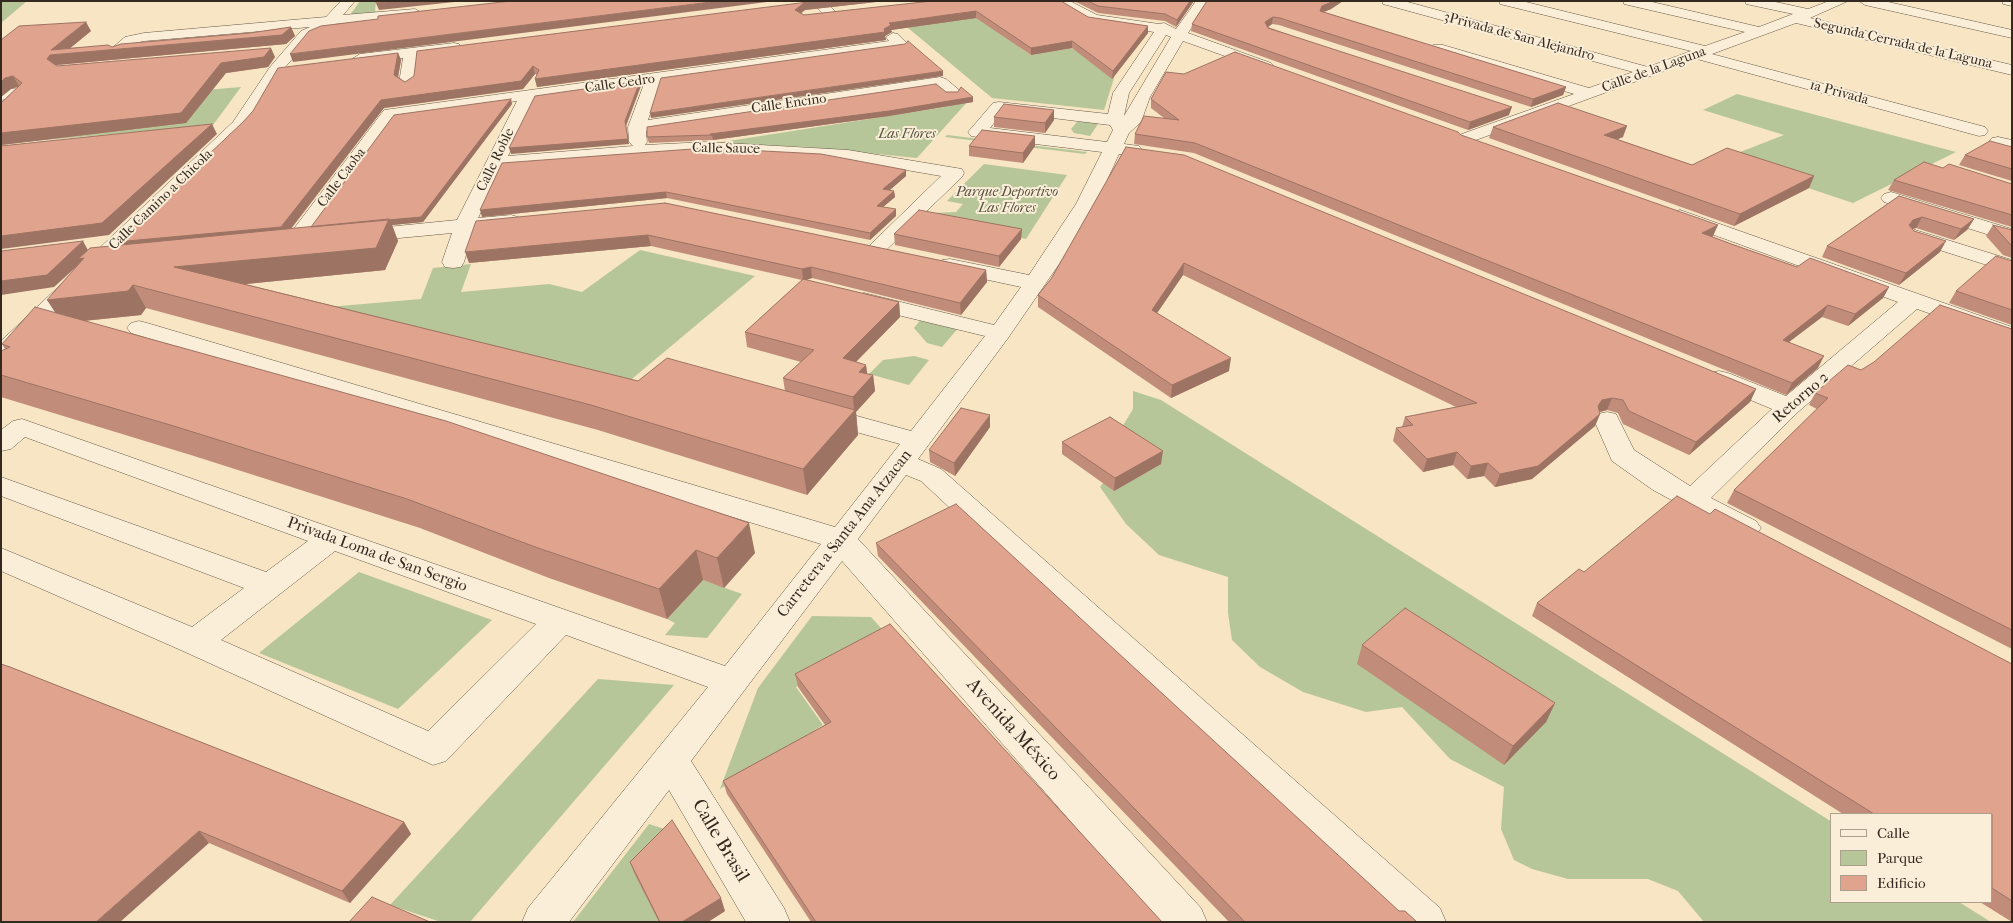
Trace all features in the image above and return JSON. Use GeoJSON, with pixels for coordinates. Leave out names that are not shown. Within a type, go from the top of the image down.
{"type":"FeatureCollection","features":[{"type":"Feature","properties":{"kind":"street","name":"Calle Camino a Chicola"},"geometry":{"type":"LineString","coordinates":[[306,28],[329,22],[348,1]]}},
{"type":"Feature","properties":{"kind":"street"},"geometry":{"type":"LineString","coordinates":[[1059,1],[1093,19],[1219,49],[1283,72]]}},
{"type":"Feature","properties":{"kind":"street","name":"Carretera a Santa Ana Atzacan"},"geometry":{"type":"LineString","coordinates":[[1121,130],[1118,101],[1124,88],[1203,1]]}},
{"type":"Feature","properties":{"kind":"street","name":"3Privada de San Alejandro"},"geometry":{"type":"LineString","coordinates":[[1388,1],[1649,72]]}},
{"type":"Feature","properties":{"kind":"street","name":"1a Privada"},"geometry":{"type":"LineString","coordinates":[[1505,1],[1703,53],[1979,131]]}},
{"type":"Feature","properties":{"kind":"street"},"geometry":{"type":"LineString","coordinates":[[1629,1],[1760,31]]}},
{"type":"Feature","properties":{"kind":"street","name":"Segunda Cerrada de la Laguna"},"geometry":{"type":"LineString","coordinates":[[1752,1],[1801,16],[2012,70]]}},
{"type":"Feature","properties":{"kind":"street","name":"Calle de la Laguna"},"geometry":{"type":"LineString","coordinates":[[1465,138],[1842,1]]}},
{"type":"Feature","properties":{"kind":"street"},"geometry":{"type":"LineString","coordinates":[[1865,1],[2012,34]]}},
{"type":"Feature","properties":{"kind":"street"},"geometry":{"type":"LineString","coordinates":[[819,7],[847,11]]}},
{"type":"Feature","properties":{"kind":"street","name":"Calle Camino a Chicola"},"geometry":{"type":"LineString","coordinates":[[1,354],[91,255],[115,243],[239,124],[273,61],[292,58],[306,28],[318,9]]}},
{"type":"Feature","properties":{"kind":"street"},"geometry":{"type":"LineString","coordinates":[[329,22],[426,12]]}},
{"type":"Feature","properties":{"kind":"street","name":"Carretera a Santa Ana Atzacan"},"geometry":{"type":"LineString","coordinates":[[543,922],[732,682],[1000,333],[1035,283],[1086,204],[1121,130],[1142,97],[1171,38],[1173,15]]}},
{"type":"Feature","properties":{"kind":"street"},"geometry":{"type":"LineString","coordinates":[[117,60],[130,40],[144,37],[306,28]]}},
{"type":"Feature","properties":{"kind":"street","name":"Calle Cedro"},"geometry":{"type":"LineString","coordinates":[[390,114],[900,44],[893,37]]}},
{"type":"Feature","properties":{"kind":"street"},"geometry":{"type":"LineString","coordinates":[[1422,43],[1590,93]]}},
{"type":"Feature","properties":{"kind":"street"},"geometry":{"type":"LineString","coordinates":[[342,61],[470,49]]}},
{"type":"Feature","properties":{"kind":"street"},"geometry":{"type":"LineString","coordinates":[[407,83],[411,56]]}},
{"type":"Feature","properties":{"kind":"street"},"geometry":{"type":"LineString","coordinates":[[638,151],[637,127],[654,79]]}},
{"type":"Feature","properties":{"kind":"street","name":"Calle Encino"},"geometry":{"type":"LineString","coordinates":[[637,127],[946,87]]}},
{"type":"Feature","properties":{"kind":"street"},"geometry":{"type":"LineString","coordinates":[[1,95],[18,93],[1,108]]}},
{"type":"Feature","properties":{"kind":"street","name":"Calle Roble"},"geometry":{"type":"LineString","coordinates":[[453,262],[465,225],[528,96]]}},
{"type":"Feature","properties":{"kind":"street"},"geometry":{"type":"LineString","coordinates":[[1121,130],[1053,140],[977,132],[999,107],[1070,115],[1121,130],[1150,153]]}},
{"type":"Feature","properties":{"kind":"street"},"geometry":{"type":"LineString","coordinates":[[1510,108],[1529,114]]}},
{"type":"Feature","properties":{"kind":"street","name":"Calle Caoba"},"geometry":{"type":"LineString","coordinates":[[390,114],[283,244],[465,225]]}},
{"type":"Feature","properties":{"kind":"street"},"geometry":{"type":"LineString","coordinates":[[1053,140],[1070,115]]}},
{"type":"Feature","properties":{"kind":"street"},"geometry":{"type":"LineString","coordinates":[[209,128],[239,124]]}},
{"type":"Feature","properties":{"kind":"street"},"geometry":{"type":"LineString","coordinates":[[1447,132],[1492,148]]}},
{"type":"Feature","properties":{"kind":"street","name":"Calle Sauce"},"geometry":{"type":"LineString","coordinates":[[496,162],[707,147],[801,151],[895,162],[955,173],[877,249]]}},
{"type":"Feature","properties":{"kind":"street"},"geometry":{"type":"LineString","coordinates":[[1891,198],[2012,236]]}},
{"type":"Feature","properties":{"kind":"street"},"geometry":{"type":"LineString","coordinates":[[1665,211],[2012,335]]}},
{"type":"Feature","properties":{"kind":"street"},"geometry":{"type":"LineString","coordinates":[[465,225],[532,219]]}},
{"type":"Feature","properties":{"kind":"street"},"geometry":{"type":"LineString","coordinates":[[1915,236],[2012,267]]}},
{"type":"Feature","properties":{"kind":"street"},"geometry":{"type":"LineString","coordinates":[[91,255],[128,260]]}},
{"type":"Feature","properties":{"kind":"street"},"geometry":{"type":"LineString","coordinates":[[935,261],[1035,283]]}},
{"type":"Feature","properties":{"kind":"street"},"geometry":{"type":"LineString","coordinates":[[840,294],[1000,333]]}},
{"type":"Feature","properties":{"kind":"street","name":"Retorno 2"},"geometry":{"type":"LineString","coordinates":[[1692,500],[1789,408],[1914,300]]}},
{"type":"Feature","properties":{"kind":"street"},"geometry":{"type":"LineString","coordinates":[[139,328],[840,539]]}},
{"type":"Feature","properties":{"kind":"street"},"geometry":{"type":"LineString","coordinates":[[1699,370],[1789,408]]}},
{"type":"Feature","properties":{"kind":"street"},"geometry":{"type":"LineString","coordinates":[[797,407],[909,452],[931,475],[1425,922]]}},
{"type":"Feature","properties":{"kind":"street"},"geometry":{"type":"LineString","coordinates":[[1607,420],[1622,455],[1662,484],[1770,540]]}},
{"type":"Feature","properties":{"kind":"street","name":"Privada Loma de San Sergio"},"geometry":{"type":"LineString","coordinates":[[11,435],[330,539],[732,682]]}},
{"type":"Feature","properties":{"kind":"street"},"geometry":{"type":"LineString","coordinates":[[1,486],[269,585]]}},
{"type":"Feature","properties":{"kind":"street"},"geometry":{"type":"LineString","coordinates":[[195,642],[330,539]]}},
{"type":"Feature","properties":{"kind":"street","name":"Avenida México"},"geometry":{"type":"LineString","coordinates":[[840,539],[1186,922]]}},
{"type":"Feature","properties":{"kind":"street"},"geometry":{"type":"LineString","coordinates":[[1,559],[195,642],[432,750],[560,621]]}},
{"type":"Feature","properties":{"kind":"street","name":"Calle Brasil"},"geometry":{"type":"LineString","coordinates":[[670,759],[768,922]]}},
{"type":"Feature","properties":{"kind":"green space"},"geometry":{"type":"Polygon","coordinates":[[[1,1],[27,1],[1,23],[1,1]]]}},
{"type":"Feature","properties":{"kind":"green space"},"geometry":{"type":"Polygon","coordinates":[[[360,1],[376,1],[375,11],[379,12],[377,15],[347,19],[360,1]]]}},
{"type":"Feature","properties":{"kind":"green space"},"geometry":{"type":"Polygon","coordinates":[[[889,12],[1012,14],[1019,47],[1031,55],[1072,48],[1115,75],[1104,110],[992,98],[889,12]]]}},
{"type":"Feature","properties":{"kind":"green space"},"geometry":{"type":"Polygon","coordinates":[[[241,87],[213,125],[1,144],[1,121],[18,106],[241,87]]]}},
{"type":"Feature","properties":{"kind":"green space"},"geometry":{"type":"Polygon","coordinates":[[[1737,94],[1956,152],[1853,203],[1722,159],[1784,135],[1703,110],[1737,94]]]}},
{"type":"Feature","properties":{"kind":"green space","name":"Las Flores"},"geometry":{"type":"Polygon","coordinates":[[[969,100],[917,158],[807,147],[716,143],[945,107],[969,100]]]}},
{"type":"Feature","properties":{"kind":"green space"},"geometry":{"type":"Polygon","coordinates":[[[1085,120],[1100,121],[1090,136],[1074,133],[1071,129],[1077,122],[1085,120]]]}},
{"type":"Feature","properties":{"kind":"green space"},"geometry":{"type":"Polygon","coordinates":[[[947,135],[1087,152],[1085,154],[945,137],[947,135]]]}},
{"type":"Feature","properties":{"kind":"green space","name":"Parque Deportivo Las Flores"},"geometry":{"type":"Polygon","coordinates":[[[984,164],[1067,175],[1026,239],[927,219],[933,213],[956,212],[963,204],[947,201],[984,164]]]}},
{"type":"Feature","properties":{"kind":"green space"},"geometry":{"type":"Polygon","coordinates":[[[640,250],[755,276],[615,393],[305,309],[421,299],[433,268],[471,264],[461,292],[549,284],[582,292],[640,250]]]}},
{"type":"Feature","properties":{"kind":"green space"},"geometry":{"type":"Polygon","coordinates":[[[923,317],[960,326],[942,347],[927,343],[914,328],[923,317]]]}},
{"type":"Feature","properties":{"kind":"green space"},"geometry":{"type":"Polygon","coordinates":[[[914,356],[929,360],[909,385],[869,374],[883,360],[914,356]]]}},
{"type":"Feature","properties":{"kind":"green space"},"geometry":{"type":"Polygon","coordinates":[[[1133,391],[1161,400],[1830,821],[1830,903],[1961,903],[1991,922],[1704,922],[1678,891],[1648,879],[1568,879],[1532,869],[1514,860],[1501,829],[1504,787],[1450,759],[1402,707],[1366,712],[1303,692],[1260,667],[1232,640],[1228,613],[1228,577],[1159,555],[1126,524],[1100,487],[1120,460],[1122,427],[1133,409],[1133,391]]]}},
{"type":"Feature","properties":{"kind":"green space"},"geometry":{"type":"Polygon","coordinates":[[[359,572],[492,620],[398,709],[259,653],[359,572]]]}},
{"type":"Feature","properties":{"kind":"green space"},"geometry":{"type":"Polygon","coordinates":[[[703,580],[742,594],[707,638],[665,635],[675,623],[667,619],[703,580]]]}},
{"type":"Feature","properties":{"kind":"green space"},"geometry":{"type":"Polygon","coordinates":[[[812,616],[871,617],[889,637],[796,687],[823,725],[720,789],[758,688],[812,616]]]}},
{"type":"Feature","properties":{"kind":"green space"},"geometry":{"type":"Polygon","coordinates":[[[598,679],[674,685],[470,922],[441,922],[390,905],[598,679]]]}},
{"type":"Feature","properties":{"kind":"green space"},"geometry":{"type":"Polygon","coordinates":[[[649,824],[677,833],[659,922],[573,922],[649,824]]]}},
{"type":"Feature","properties":{"kind":"building"},"geometry":{"type":"Polygon","coordinates":[[[376,1],[397,1],[376,3],[376,1]]]}},
{"type":"Feature","properties":{"kind":"building"},"geometry":{"type":"Polygon","coordinates":[[[511,1],[719,1],[290,54],[309,31],[321,26],[378,19],[378,16],[511,1]]]}},
{"type":"Feature","properties":{"kind":"building"},"geometry":{"type":"Polygon","coordinates":[[[816,1],[822,1],[804,3],[795,10],[804,15],[932,1],[1061,1],[1088,17],[1148,26],[1113,71],[1072,41],[1031,48],[976,11],[889,23],[891,25],[884,29],[885,32],[535,79],[539,70],[533,66],[521,81],[381,100],[281,227],[116,242],[243,122],[253,111],[278,68],[398,53],[394,75],[405,82],[414,76],[417,51],[816,1]]]}},
{"type":"Feature","properties":{"kind":"building"},"geometry":{"type":"Polygon","coordinates":[[[1088,1],[1190,1],[1177,20],[1165,14],[1098,6],[1088,1]]]}},
{"type":"Feature","properties":{"kind":"building"},"geometry":{"type":"Polygon","coordinates":[[[1207,1],[1334,1],[1322,6],[1320,11],[1566,87],[1533,99],[1280,18],[1273,17],[1265,22],[1268,28],[1512,107],[1470,122],[1192,24],[1207,1]]]}},
{"type":"Feature","properties":{"kind":"building"},"geometry":{"type":"Polygon","coordinates":[[[86,22],[51,50],[108,45],[112,47],[121,44],[250,33],[291,27],[282,35],[50,55],[47,59],[57,66],[271,48],[264,57],[221,63],[181,113],[1,133],[1,103],[22,83],[13,76],[5,78],[1,82],[1,40],[19,26],[86,22]]]}},
{"type":"Feature","properties":{"kind":"building"},"geometry":{"type":"Polygon","coordinates":[[[908,41],[943,71],[650,113],[661,78],[905,44],[908,41]]]}},
{"type":"Feature","properties":{"kind":"building"},"geometry":{"type":"Polygon","coordinates":[[[1235,52],[1458,132],[1461,135],[1718,225],[1702,233],[1734,245],[1797,267],[1810,258],[1889,287],[1855,314],[1828,305],[1783,340],[1824,356],[1792,383],[1195,143],[1135,134],[1144,116],[1179,120],[1151,99],[1166,72],[1184,74],[1235,52]]]}},
{"type":"Feature","properties":{"kind":"building"},"geometry":{"type":"Polygon","coordinates":[[[640,81],[625,121],[628,139],[509,148],[535,96],[640,81]]]}},
{"type":"Feature","properties":{"kind":"building"},"geometry":{"type":"Polygon","coordinates":[[[936,84],[946,92],[958,92],[961,87],[973,97],[889,111],[710,134],[712,135],[647,137],[647,127],[936,84]]]}},
{"type":"Feature","properties":{"kind":"building"},"geometry":{"type":"Polygon","coordinates":[[[511,99],[421,217],[311,227],[394,115],[511,99]]]}},
{"type":"Feature","properties":{"kind":"building"},"geometry":{"type":"Polygon","coordinates":[[[1558,103],[1627,126],[1604,135],[1692,165],[1727,148],[1814,176],[1740,214],[1493,127],[1558,103]]]}},
{"type":"Feature","properties":{"kind":"building"},"geometry":{"type":"Polygon","coordinates":[[[1004,104],[1054,110],[1045,123],[994,117],[1004,104]]]}},
{"type":"Feature","properties":{"kind":"building"},"geometry":{"type":"Polygon","coordinates":[[[212,124],[102,223],[1,236],[1,146],[212,124]]]}},
{"type":"Feature","properties":{"kind":"building"},"geometry":{"type":"Polygon","coordinates":[[[982,130],[1035,136],[1023,153],[969,146],[982,130]]]}},
{"type":"Feature","properties":{"kind":"building"},"geometry":{"type":"Polygon","coordinates":[[[1990,141],[2012,147],[2012,169],[1965,155],[1990,141]]]}},
{"type":"Feature","properties":{"kind":"building"},"geometry":{"type":"Polygon","coordinates":[[[1126,147],[1184,155],[1756,389],[1696,442],[1629,411],[1623,400],[1612,398],[1602,400],[1598,406],[1600,414],[1538,466],[1500,474],[1488,463],[1471,466],[1457,452],[1427,459],[1396,428],[1413,425],[1405,417],[1477,403],[1184,263],[1152,310],[1231,358],[1172,385],[1038,295],[1051,279],[1126,147]]]}},
{"type":"Feature","properties":{"kind":"building"},"geometry":{"type":"Polygon","coordinates":[[[706,148],[821,154],[906,170],[883,189],[894,191],[877,206],[896,209],[870,233],[666,192],[480,210],[502,163],[706,148]]]}},
{"type":"Feature","properties":{"kind":"building"},"geometry":{"type":"Polygon","coordinates":[[[1924,162],[1943,168],[1949,164],[2012,184],[2012,215],[1894,180],[1924,162]]]}},
{"type":"Feature","properties":{"kind":"building"},"geometry":{"type":"Polygon","coordinates":[[[1899,196],[1974,219],[1961,229],[1922,217],[1913,220],[1909,225],[1914,231],[1946,241],[1906,273],[1827,246],[1899,196]]]}},
{"type":"Feature","properties":{"kind":"building"},"geometry":{"type":"Polygon","coordinates":[[[665,203],[986,270],[960,303],[811,267],[802,269],[648,235],[465,252],[476,221],[665,203]]]}},
{"type":"Feature","properties":{"kind":"building"},"geometry":{"type":"Polygon","coordinates":[[[919,210],[1022,229],[999,256],[894,234],[919,210]]]}},
{"type":"Feature","properties":{"kind":"building"},"geometry":{"type":"Polygon","coordinates":[[[389,219],[376,248],[174,267],[638,381],[667,358],[855,410],[803,469],[591,405],[133,285],[128,291],[47,300],[84,258],[78,259],[90,248],[389,219]]]}},
{"type":"Feature","properties":{"kind":"building"},"geometry":{"type":"Polygon","coordinates":[[[1993,225],[2012,230],[2012,245],[2010,244],[1993,225]]]}},
{"type":"Feature","properties":{"kind":"building"},"geometry":{"type":"Polygon","coordinates":[[[83,241],[47,275],[1,281],[1,251],[83,241]]]}},
{"type":"Feature","properties":{"kind":"building"},"geometry":{"type":"Polygon","coordinates":[[[1996,256],[2012,261],[2012,310],[1956,291],[1996,256]]]}},
{"type":"Feature","properties":{"kind":"building"},"geometry":{"type":"Polygon","coordinates":[[[803,279],[899,302],[843,358],[866,365],[859,372],[873,375],[853,397],[783,378],[814,350],[745,332],[803,279]]]}},
{"type":"Feature","properties":{"kind":"building"},"geometry":{"type":"Polygon","coordinates":[[[1940,305],[2012,329],[2012,630],[1734,490],[1828,398],[1815,393],[1848,365],[1861,370],[1874,362],[1940,305]]]}},
{"type":"Feature","properties":{"kind":"building"},"geometry":{"type":"Polygon","coordinates":[[[35,307],[446,421],[749,523],[717,558],[696,550],[659,589],[538,548],[407,499],[177,427],[1,375],[1,351],[10,347],[2,344],[35,307]]]}},
{"type":"Feature","properties":{"kind":"building"},"geometry":{"type":"Polygon","coordinates":[[[961,408],[990,415],[954,463],[929,450],[961,408]]]}},
{"type":"Feature","properties":{"kind":"building"},"geometry":{"type":"Polygon","coordinates":[[[1110,417],[1163,451],[1115,478],[1062,442],[1110,417]]]}},
{"type":"Feature","properties":{"kind":"building"},"geometry":{"type":"Polygon","coordinates":[[[1677,496],[1710,514],[1715,509],[2012,664],[2012,901],[1993,889],[1993,813],[1872,813],[1537,603],[1579,569],[1584,572],[1677,496]]]}},
{"type":"Feature","properties":{"kind":"building"},"geometry":{"type":"Polygon","coordinates":[[[956,504],[1399,911],[1405,911],[1417,922],[1245,922],[876,543],[956,504]]]}},
{"type":"Feature","properties":{"kind":"building"},"geometry":{"type":"Polygon","coordinates":[[[1405,608],[1555,703],[1513,746],[1362,645],[1405,608]]]}},
{"type":"Feature","properties":{"kind":"building"},"geometry":{"type":"Polygon","coordinates":[[[890,624],[1162,922],[816,922],[723,781],[831,722],[795,674],[890,624]]]}},
{"type":"Feature","properties":{"kind":"building"},"geometry":{"type":"Polygon","coordinates":[[[1,664],[404,822],[342,891],[199,831],[96,922],[1,922],[1,664]]]}},
{"type":"Feature","properties":{"kind":"building"},"geometry":{"type":"Polygon","coordinates":[[[672,820],[721,898],[682,922],[660,922],[630,862],[672,820]]]}},
{"type":"Feature","properties":{"kind":"building"},"geometry":{"type":"Polygon","coordinates":[[[372,897],[430,922],[349,922],[372,897]]]}}]}
